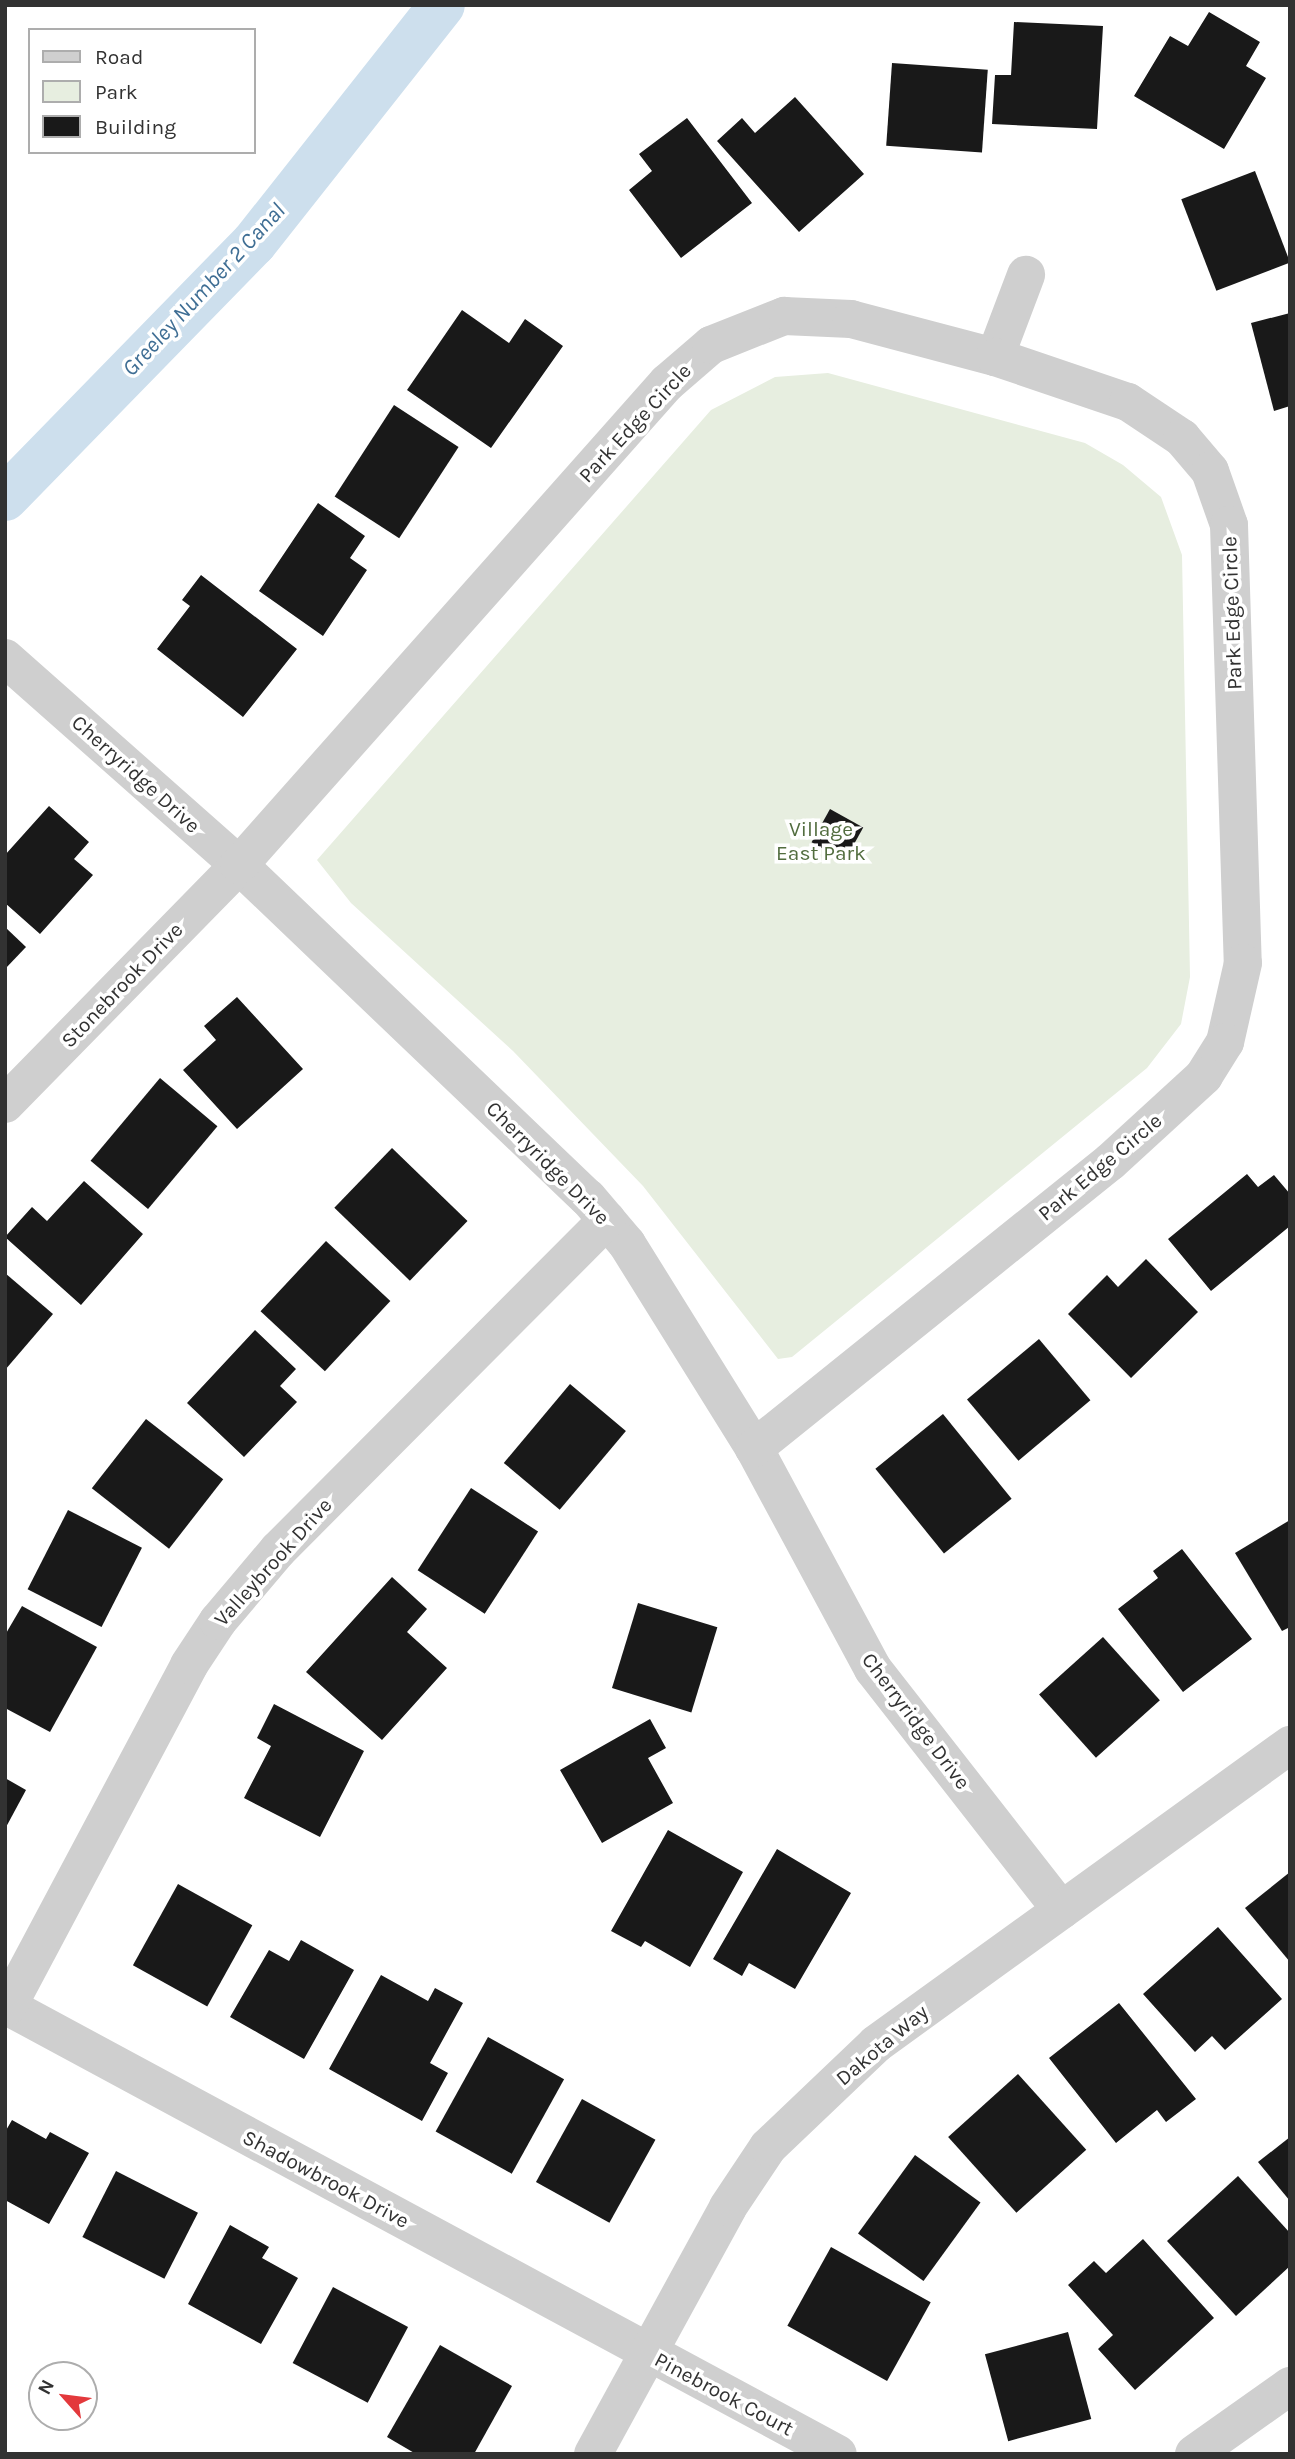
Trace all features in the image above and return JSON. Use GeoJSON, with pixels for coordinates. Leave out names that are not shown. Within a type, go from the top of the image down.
{"type":"FeatureCollection","features":[{"type":"Feature","properties":{"kind":"street"},"geometry":{"type":"LineString","coordinates":[[995,356],[1026,275]]}},
{"type":"Feature","properties":{"kind":"street","name":"Park Edge Circle"},"geometry":{"type":"LineString","coordinates":[[239,865],[667,383],[711,345],[784,316],[851,319],[995,356],[1128,402],[1182,438],[1210,471],[1229,525],[1243,963],[1225,1042],[1204,1076],[1110,1162],[754,1448]]}},
{"type":"Feature","properties":{"kind":"street","name":"Cherryridge Drive"},"geometry":{"type":"LineString","coordinates":[[5,658],[239,865],[607,1220],[626,1244],[754,1448],[873,1669],[1061,1910]]}},
{"type":"Feature","properties":{"kind":"street","name":"Stonebrook Drive"},"geometry":{"type":"LineString","coordinates":[[5,1104],[239,865]]}},
{"type":"Feature","properties":{"kind":"street","name":"Valleybrook Drive"},"geometry":{"type":"LineString","coordinates":[[6,2006],[189,1665],[218,1621],[278,1550],[607,1220]]}},
{"type":"Feature","properties":{"kind":"street","name":"Dakota Way"},"geometry":{"type":"LineString","coordinates":[[593,2454],[728,2207],[768,2147],[876,2045],[1290,1745]]}},
{"type":"Feature","properties":{"kind":"street","name":"Shadowbrook Drive"},"geometry":{"type":"LineString","coordinates":[[6,2006],[646,2353]]}},
{"type":"Feature","properties":{"kind":"street","name":"Pinebrook Court"},"geometry":{"type":"LineString","coordinates":[[646,2353],[838,2454]]}},
{"type":"Feature","properties":{"kind":"street"},"geometry":{"type":"LineString","coordinates":[[1194,2454],[1290,2386]]}},
{"type":"Feature","properties":{"kind":"green space","name":"Village East Park"},"geometry":{"type":"Polygon","coordinates":[[[828,373],[1085,443],[1123,465],[1161,497],[1182,555],[1190,977],[1181,1024],[1147,1068],[792,1357],[778,1359],[643,1186],[513,1051],[351,903],[317,860],[711,410],[775,377],[828,373]]]}},
{"type":"Feature","properties":{"kind":"building"},"geometry":{"type":"Polygon","coordinates":[[[1209,12],[1260,42],[1246,66],[1266,78],[1224,149],[1134,96],[1170,36],[1188,46],[1209,12]]]}},
{"type":"Feature","properties":{"kind":"building"},"geometry":{"type":"Polygon","coordinates":[[[1014,22],[1103,26],[1097,129],[992,124],[995,75],[1011,75],[1014,22]]]}},
{"type":"Feature","properties":{"kind":"building"},"geometry":{"type":"Polygon","coordinates":[[[892,63],[988,70],[982,152],[886,146],[892,63]]]}},
{"type":"Feature","properties":{"kind":"building"},"geometry":{"type":"Polygon","coordinates":[[[795,97],[864,174],[799,232],[717,141],[742,118],[755,133],[795,97]]]}},
{"type":"Feature","properties":{"kind":"building"},"geometry":{"type":"Polygon","coordinates":[[[687,118],[752,203],[681,258],[629,190],[652,171],[639,154],[687,118]]]}},
{"type":"Feature","properties":{"kind":"building"},"geometry":{"type":"Polygon","coordinates":[[[1255,171],[1290,263],[1216,291],[1181,199],[1255,171]]]}},
{"type":"Feature","properties":{"kind":"building"},"geometry":{"type":"Polygon","coordinates":[[[462,310],[509,343],[525,319],[563,346],[491,448],[407,390],[462,310]]]}},
{"type":"Feature","properties":{"kind":"building"},"geometry":{"type":"Polygon","coordinates":[[[1290,313],[1290,406],[1274,411],[1251,323],[1290,313]]]}},
{"type":"Feature","properties":{"kind":"building"},"geometry":{"type":"Polygon","coordinates":[[[394,405],[459,447],[399,538],[335,496],[394,405]]]}},
{"type":"Feature","properties":{"kind":"building"},"geometry":{"type":"Polygon","coordinates":[[[318,503],[365,536],[350,558],[367,570],[323,636],[259,591],[318,503]]]}},
{"type":"Feature","properties":{"kind":"building"},"geometry":{"type":"Polygon","coordinates":[[[201,575],[297,649],[243,717],[157,649],[190,606],[182,600],[201,575]]]}},
{"type":"Feature","properties":{"kind":"building"},"geometry":{"type":"Polygon","coordinates":[[[49,806],[89,842],[74,859],[93,875],[40,934],[5,903],[5,855],[49,806]]]}},
{"type":"Feature","properties":{"kind":"building"},"geometry":{"type":"Polygon","coordinates":[[[830,809],[863,827],[845,861],[812,842],[830,809]]]}},
{"type":"Feature","properties":{"kind":"building"},"geometry":{"type":"Polygon","coordinates":[[[5,927],[26,947],[5,969],[5,927]]]}},
{"type":"Feature","properties":{"kind":"building"},"geometry":{"type":"Polygon","coordinates":[[[237,997],[303,1069],[237,1129],[183,1070],[216,1040],[204,1026],[237,997]]]}},
{"type":"Feature","properties":{"kind":"building"},"geometry":{"type":"Polygon","coordinates":[[[160,1078],[217,1126],[148,1209],[91,1161],[160,1078]]]}},
{"type":"Feature","properties":{"kind":"building"},"geometry":{"type":"Polygon","coordinates":[[[392,1148],[468,1221],[410,1281],[334,1208],[392,1148]]]}},
{"type":"Feature","properties":{"kind":"building"},"geometry":{"type":"Polygon","coordinates":[[[1247,1174],[1258,1187],[1274,1175],[1290,1194],[1290,1226],[1211,1291],[1168,1239],[1247,1174]]]}},
{"type":"Feature","properties":{"kind":"building"},"geometry":{"type":"Polygon","coordinates":[[[84,1181],[143,1234],[81,1305],[5,1237],[32,1207],[47,1221],[84,1181]]]}},
{"type":"Feature","properties":{"kind":"building"},"geometry":{"type":"Polygon","coordinates":[[[326,1241],[390,1301],[325,1371],[261,1311],[326,1241]]]}},
{"type":"Feature","properties":{"kind":"building"},"geometry":{"type":"Polygon","coordinates":[[[1146,1259],[1198,1312],[1131,1378],[1068,1314],[1107,1275],[1118,1287],[1146,1259]]]}},
{"type":"Feature","properties":{"kind":"building"},"geometry":{"type":"Polygon","coordinates":[[[5,1273],[53,1314],[5,1370],[5,1273]]]}},
{"type":"Feature","properties":{"kind":"building"},"geometry":{"type":"Polygon","coordinates":[[[255,1330],[296,1369],[280,1386],[297,1402],[244,1457],[187,1403],[255,1330]]]}},
{"type":"Feature","properties":{"kind":"building"},"geometry":{"type":"Polygon","coordinates":[[[1039,1339],[1090,1400],[1018,1461],[967,1399],[1039,1339]]]}},
{"type":"Feature","properties":{"kind":"building"},"geometry":{"type":"Polygon","coordinates":[[[570,1384],[626,1431],[560,1510],[504,1463],[570,1384]]]}},
{"type":"Feature","properties":{"kind":"building"},"geometry":{"type":"Polygon","coordinates":[[[943,1414],[1012,1499],[944,1553],[875,1469],[943,1414]]]}},
{"type":"Feature","properties":{"kind":"building"},"geometry":{"type":"Polygon","coordinates":[[[146,1419],[223,1479],[169,1549],[92,1488],[146,1419]]]}},
{"type":"Feature","properties":{"kind":"building"},"geometry":{"type":"Polygon","coordinates":[[[471,1488],[538,1532],[485,1614],[418,1570],[471,1488]]]}},
{"type":"Feature","properties":{"kind":"building"},"geometry":{"type":"Polygon","coordinates":[[[68,1510],[142,1548],[102,1627],[28,1589],[68,1510]]]}},
{"type":"Feature","properties":{"kind":"building"},"geometry":{"type":"Polygon","coordinates":[[[1290,1520],[1290,1627],[1282,1631],[1235,1553],[1290,1520]]]}},
{"type":"Feature","properties":{"kind":"building"},"geometry":{"type":"Polygon","coordinates":[[[1182,1549],[1252,1639],[1183,1692],[1118,1609],[1158,1578],[1153,1571],[1182,1549]]]}},
{"type":"Feature","properties":{"kind":"building"},"geometry":{"type":"Polygon","coordinates":[[[392,1577],[427,1609],[407,1632],[447,1668],[382,1740],[306,1672],[392,1577]]]}},
{"type":"Feature","properties":{"kind":"building"},"geometry":{"type":"Polygon","coordinates":[[[638,1603],[717,1627],[691,1712],[612,1688],[638,1603]]]}},
{"type":"Feature","properties":{"kind":"building"},"geometry":{"type":"Polygon","coordinates":[[[22,1606],[97,1647],[50,1732],[5,1708],[5,1635],[22,1606]]]}},
{"type":"Feature","properties":{"kind":"building"},"geometry":{"type":"Polygon","coordinates":[[[1103,1637],[1160,1700],[1096,1758],[1039,1695],[1103,1637]]]}},
{"type":"Feature","properties":{"kind":"building"},"geometry":{"type":"Polygon","coordinates":[[[274,1704],[364,1751],[320,1837],[244,1798],[271,1746],[257,1738],[274,1704]]]}},
{"type":"Feature","properties":{"kind":"building"},"geometry":{"type":"Polygon","coordinates":[[[650,1719],[666,1748],[648,1758],[673,1803],[602,1843],[560,1770],[650,1719]]]}},
{"type":"Feature","properties":{"kind":"building"},"geometry":{"type":"Polygon","coordinates":[[[5,1778],[26,1790],[5,1829],[5,1778]]]}},
{"type":"Feature","properties":{"kind":"building"},"geometry":{"type":"Polygon","coordinates":[[[668,1830],[743,1872],[690,1967],[645,1941],[641,1947],[611,1931],[668,1830]]]}},
{"type":"Feature","properties":{"kind":"building"},"geometry":{"type":"Polygon","coordinates":[[[777,1849],[851,1893],[795,1989],[749,1963],[742,1976],[713,1959],[777,1849]]]}},
{"type":"Feature","properties":{"kind":"building"},"geometry":{"type":"Polygon","coordinates":[[[1290,1872],[1290,1962],[1245,1908],[1290,1872]]]}},
{"type":"Feature","properties":{"kind":"building"},"geometry":{"type":"Polygon","coordinates":[[[178,1884],[252,1925],[207,2007],[133,1965],[178,1884]]]}},
{"type":"Feature","properties":{"kind":"building"},"geometry":{"type":"Polygon","coordinates":[[[1218,1927],[1282,1999],[1225,2050],[1212,2036],[1195,2052],[1143,1994],[1218,1927]]]}},
{"type":"Feature","properties":{"kind":"building"},"geometry":{"type":"Polygon","coordinates":[[[301,1940],[354,1970],[304,2059],[230,2017],[269,1950],[289,1961],[301,1940]]]}},
{"type":"Feature","properties":{"kind":"building"},"geometry":{"type":"Polygon","coordinates":[[[381,1975],[428,2001],[435,1988],[463,2003],[430,2063],[448,2073],[422,2121],[329,2069],[381,1975]]]}},
{"type":"Feature","properties":{"kind":"building"},"geometry":{"type":"Polygon","coordinates":[[[1119,2003],[1196,2099],[1166,2122],[1157,2110],[1116,2143],[1049,2058],[1119,2003]]]}},
{"type":"Feature","properties":{"kind":"building"},"geometry":{"type":"Polygon","coordinates":[[[488,2037],[564,2079],[512,2174],[436,2131],[488,2037]]]}},
{"type":"Feature","properties":{"kind":"building"},"geometry":{"type":"Polygon","coordinates":[[[1018,2074],[1086,2150],[1016,2213],[948,2137],[1018,2074]]]}},
{"type":"Feature","properties":{"kind":"building"},"geometry":{"type":"Polygon","coordinates":[[[582,2099],[655,2140],[609,2223],[536,2182],[582,2099]]]}},
{"type":"Feature","properties":{"kind":"building"},"geometry":{"type":"Polygon","coordinates":[[[12,2120],[46,2139],[50,2132],[89,2153],[49,2224],[5,2200],[5,2132],[12,2120]]]}},
{"type":"Feature","properties":{"kind":"building"},"geometry":{"type":"Polygon","coordinates":[[[1290,2137],[1290,2201],[1258,2162],[1290,2137]]]}},
{"type":"Feature","properties":{"kind":"building"},"geometry":{"type":"Polygon","coordinates":[[[915,2155],[981,2203],[924,2281],[858,2233],[915,2155]]]}},
{"type":"Feature","properties":{"kind":"building"},"geometry":{"type":"Polygon","coordinates":[[[116,2171],[198,2213],[164,2279],[82,2237],[116,2171]]]}},
{"type":"Feature","properties":{"kind":"building"},"geometry":{"type":"Polygon","coordinates":[[[1238,2176],[1290,2233],[1290,2266],[1236,2316],[1167,2241],[1238,2176]]]}},
{"type":"Feature","properties":{"kind":"building"},"geometry":{"type":"Polygon","coordinates":[[[230,2225],[269,2247],[262,2258],[298,2278],[261,2344],[188,2304],[230,2225]]]}},
{"type":"Feature","properties":{"kind":"building"},"geometry":{"type":"Polygon","coordinates":[[[1143,2239],[1214,2318],[1135,2390],[1098,2349],[1113,2335],[1068,2285],[1094,2261],[1106,2273],[1143,2239]]]}},
{"type":"Feature","properties":{"kind":"building"},"geometry":{"type":"Polygon","coordinates":[[[831,2247],[931,2302],[887,2381],[787,2326],[831,2247]]]}},
{"type":"Feature","properties":{"kind":"building"},"geometry":{"type":"Polygon","coordinates":[[[333,2287],[408,2327],[368,2403],[293,2363],[333,2287]]]}},
{"type":"Feature","properties":{"kind":"building"},"geometry":{"type":"Polygon","coordinates":[[[1068,2332],[1091,2419],[1008,2441],[985,2354],[1068,2332]]]}},
{"type":"Feature","properties":{"kind":"building"},"geometry":{"type":"Polygon","coordinates":[[[440,2345],[512,2386],[474,2454],[416,2454],[387,2437],[440,2345]]]}},
{"type":"Feature","properties":{"kind":"waterway","name":"Greeley Number 2 Canal"},"geometry":{"type":"LineString","coordinates":[[5,498],[254,243],[442,5]]}}]}
